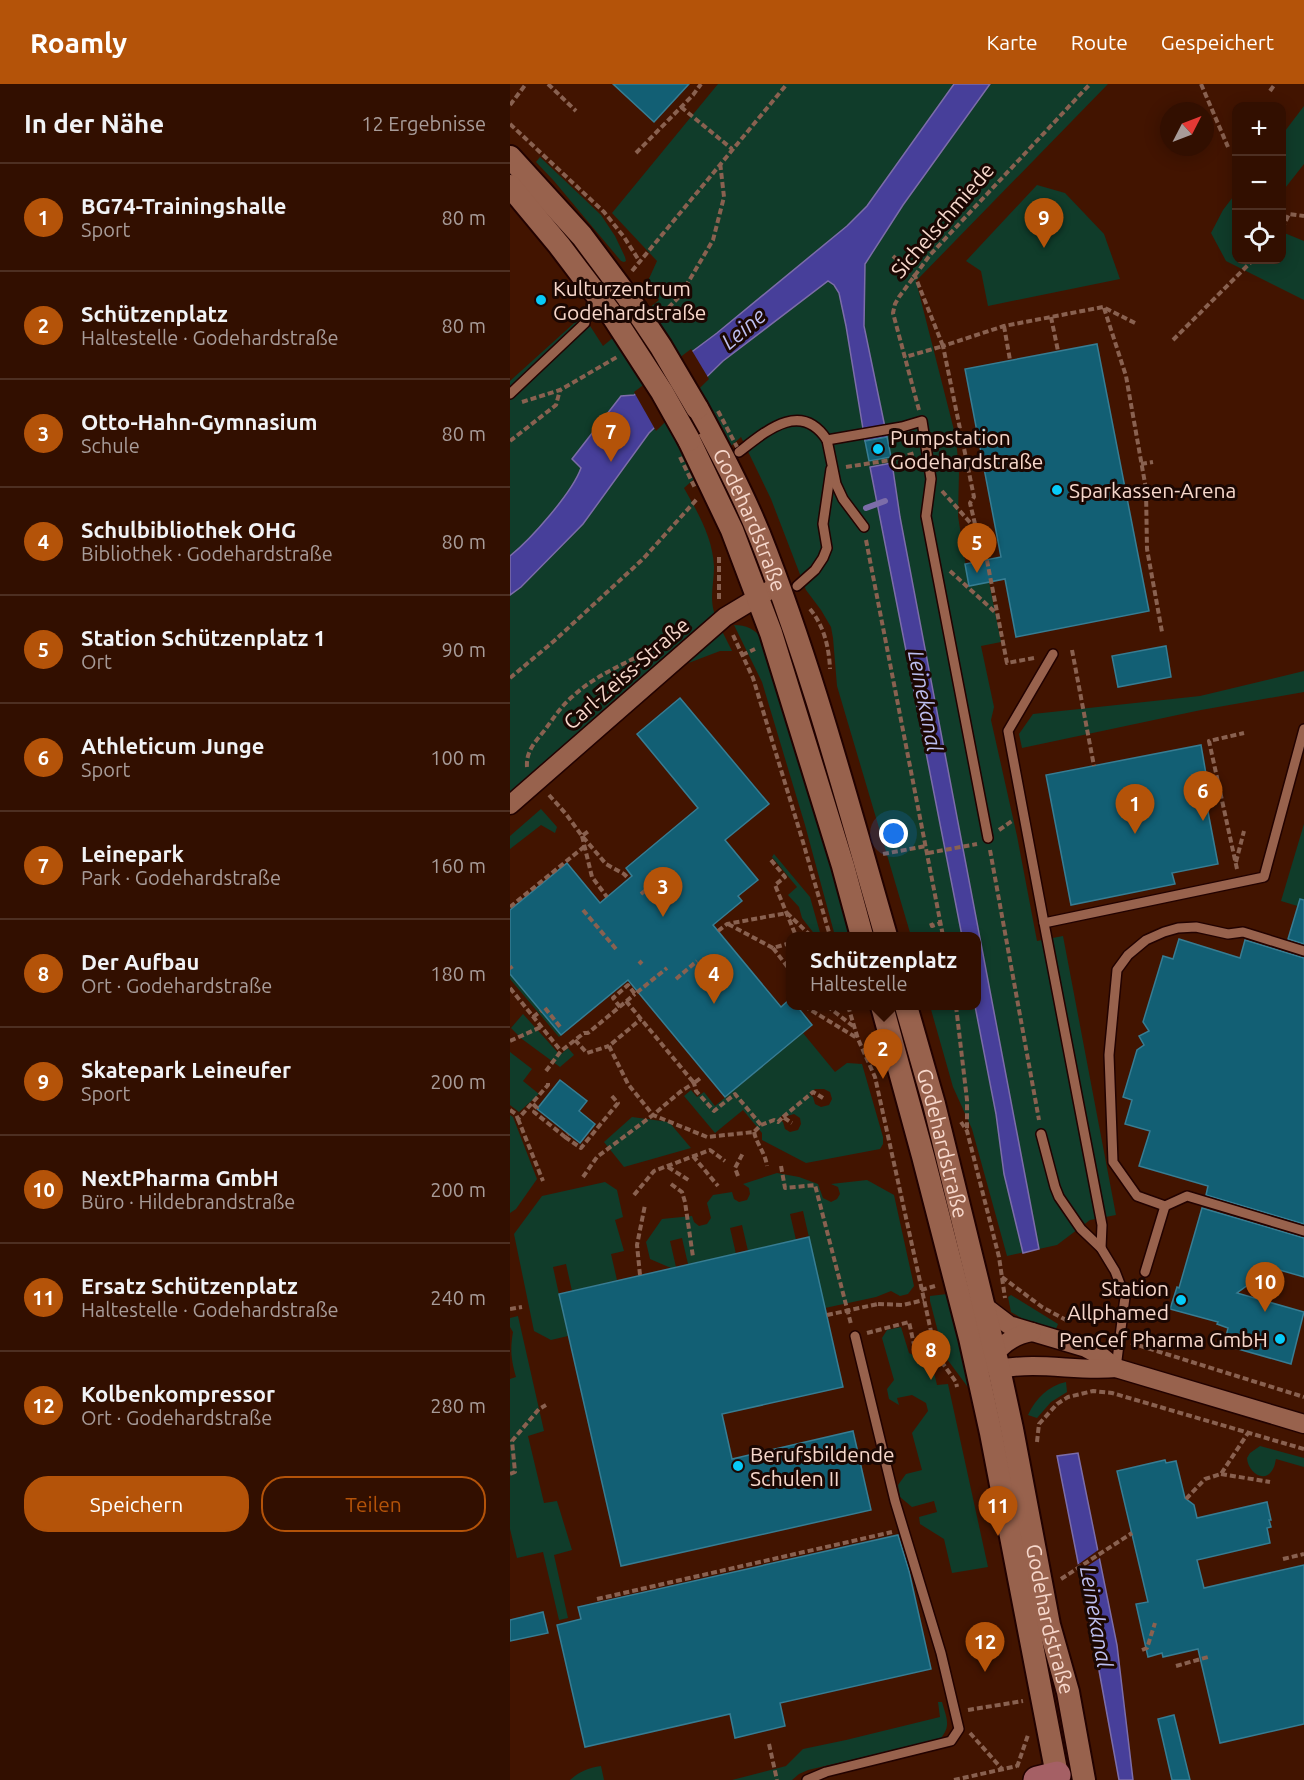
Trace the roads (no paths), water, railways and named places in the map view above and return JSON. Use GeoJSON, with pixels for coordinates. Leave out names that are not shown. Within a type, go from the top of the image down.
{"type":"FeatureCollection","features":[{"type":"Feature","properties":{"kind":"street","name":"Godehardstraße"},"geometry":{"type":"LineString","coordinates":[[510,157],[582,236],[629,299],[732,455],[758,532],[787,586],[885,932]]}},
{"type":"Feature","properties":{"kind":"street","name":"Godehardstraße"},"geometry":{"type":"LineString","coordinates":[[510,186],[559,245],[612,315],[662,392],[703,486],[732,530],[774,641],[861,932]]}},
{"type":"Feature","properties":{"kind":"street","name":"Carl-Zeiss-Straße"},"geometry":{"type":"LineString","coordinates":[[510,805],[725,617],[758,597],[787,586]]}},
{"type":"Feature","properties":{"kind":"street","name":"Godehardstraße"},"geometry":{"type":"LineString","coordinates":[[883,1010],[970,1338],[1064,1777]]}},
{"type":"Feature","properties":{"kind":"street","name":"Godehardstraße"},"geometry":{"type":"LineString","coordinates":[[907,1010],[978,1277],[994,1361],[1012,1429],[1049,1625],[1068,1692],[1064,1777]]}},
{"type":"Feature","properties":{"kind":"street"},"geometry":{"type":"LineString","coordinates":[[984,1306],[1009,1325],[1086,1348],[1116,1368]]}},
{"type":"Feature","properties":{"kind":"street"},"geometry":{"type":"LineString","coordinates":[[994,1361],[1019,1334],[1032,1332]]}},
{"type":"Feature","properties":{"kind":"street"},"geometry":{"type":"LineString","coordinates":[[970,1338],[994,1361],[1016,1366],[1043,1365],[1095,1370],[1116,1368],[1304,1424]]}},
{"type":"Feature","properties":{"kind":"street","name":"Godehardstraße"},"geometry":{"type":"LineString","coordinates":[[982,1393],[994,1361]]}},
{"type":"Feature","properties":{"kind":"lane"},"geometry":{"type":"LineString","coordinates":[[510,394],[585,323]]}},
{"type":"Feature","properties":{"kind":"lane"},"geometry":{"type":"LineString","coordinates":[[732,455],[777,424],[794,420],[808,424],[821,432],[826,440],[836,484],[843,499],[864,527]]}},
{"type":"Feature","properties":{"kind":"lane"},"geometry":{"type":"LineString","coordinates":[[826,440],[902,428],[922,421],[931,479],[926,516],[988,838]]}},
{"type":"Feature","properties":{"kind":"lane"},"geometry":{"type":"LineString","coordinates":[[787,586],[815,570],[827,548],[823,524],[831,469]]}},
{"type":"Feature","properties":{"kind":"lane"},"geometry":{"type":"LineString","coordinates":[[1053,654],[1008,731],[1102,1225],[1101,1248]]}},
{"type":"Feature","properties":{"kind":"lane"},"geometry":{"type":"LineString","coordinates":[[1044,923],[1264,877],[1304,729]]}},
{"type":"Feature","properties":{"kind":"lane"},"geometry":{"type":"LineString","coordinates":[[1304,951],[1243,932],[1228,934],[1196,927],[1178,928],[1146,940],[1128,955],[1117,970],[1109,1055],[1113,1162],[1137,1196],[1165,1206],[1187,1196],[1304,1231]]}},
{"type":"Feature","properties":{"kind":"lane"},"geometry":{"type":"LineString","coordinates":[[1041,1134],[1054,1187],[1059,1197],[1081,1229],[1101,1248],[1115,1271],[1125,1298],[1116,1368]]}},
{"type":"Feature","properties":{"kind":"lane"},"geometry":{"type":"LineString","coordinates":[[1145,1272],[1165,1206]]}},
{"type":"Feature","properties":{"kind":"lane"},"geometry":{"type":"LineString","coordinates":[[807,1780],[826,1772],[951,1741],[959,1729],[941,1653],[895,1500],[855,1336]]}},
{"type":"Feature","properties":{"kind":"water","name":"Leine"},"geometry":{"type":"Polygon","coordinates":[[[954,84],[990,84],[903,205],[865,264],[864,326],[887,437],[865,441],[839,293],[828,281],[723,361],[649,433],[583,524],[521,587],[510,595],[510,556],[529,539],[569,490],[581,468],[572,459],[621,396],[634,395],[717,333],[847,226],[867,206],[954,84]]]}},
{"type":"Feature","properties":{"kind":"water","name":"Leinekanal"},"geometry":{"type":"Polygon","coordinates":[[[892,463],[900,517],[979,932],[961,932],[870,467],[892,463]]]}},
{"type":"Feature","properties":{"kind":"water"},"geometry":{"type":"Polygon","coordinates":[[[981,944],[1039,1249],[1023,1253],[1004,1174],[996,1114],[976,1010],[981,1010],[981,944]]]}},
{"type":"Feature","properties":{"kind":"water","name":"Leinekanal"},"geometry":{"type":"Polygon","coordinates":[[[1078,1453],[1117,1645],[1133,1780],[1119,1780],[1057,1456],[1078,1453]]]}},
{"type":"Feature","properties":{"kind":"waterway"},"geometry":{"type":"LineString","coordinates":[[866,508],[885,501]]}},
{"type":"Feature","properties":{"kind":"place","name":"Skatepark Leineufer"},"geometry":{"type":"Point","coordinates":[1044,248]}},
{"type":"Feature","properties":{"kind":"place","name":"Kulturzentrum Godehardstraße"},"geometry":{"type":"Point","coordinates":[541,300]}},
{"type":"Feature","properties":{"kind":"place","name":"Pumpstation Godehardstraße"},"geometry":{"type":"Point","coordinates":[878,449]}},
{"type":"Feature","properties":{"kind":"place","name":"Leinepark"},"geometry":{"type":"Point","coordinates":[611,462]}},
{"type":"Feature","properties":{"kind":"place","name":"Sparkassen-Arena"},"geometry":{"type":"Point","coordinates":[1057,490]}},
{"type":"Feature","properties":{"kind":"place","name":"Station Schützenplatz 1"},"geometry":{"type":"Point","coordinates":[977,573]}},
{"type":"Feature","properties":{"kind":"place","name":"Athleticum Junge"},"geometry":{"type":"Point","coordinates":[1203,821]}},
{"type":"Feature","properties":{"kind":"place","name":"BG74-Trainingshalle"},"geometry":{"type":"Point","coordinates":[1135,834]}},
{"type":"Feature","properties":{"kind":"place","name":"Otto-Hahn-Gymnasium"},"geometry":{"type":"Point","coordinates":[663,917]}},
{"type":"Feature","properties":{"kind":"place","name":"Schulbibliothek OHG"},"geometry":{"type":"Point","coordinates":[714,1004]}},
{"type":"Feature","properties":{"kind":"place","name":"Schützenplatz"},"geometry":{"type":"Point","coordinates":[883,1079]}},
{"type":"Feature","properties":{"kind":"place","name":"Station Allphamed"},"geometry":{"type":"Point","coordinates":[1181,1300]}},
{"type":"Feature","properties":{"kind":"place","name":"NextPharma GmbH"},"geometry":{"type":"Point","coordinates":[1265,1312]}},
{"type":"Feature","properties":{"kind":"place","name":"PenCef Pharma GmbH"},"geometry":{"type":"Point","coordinates":[1280,1339]}},
{"type":"Feature","properties":{"kind":"place","name":"Der Aufbau"},"geometry":{"type":"Point","coordinates":[931,1380]}},
{"type":"Feature","properties":{"kind":"place","name":"Berufsbildende Schulen II"},"geometry":{"type":"Point","coordinates":[738,1466]}},
{"type":"Feature","properties":{"kind":"place","name":"Ersatz Schützenplatz"},"geometry":{"type":"Point","coordinates":[998,1536]}},
{"type":"Feature","properties":{"kind":"place","name":"Kolbenkompressor"},"geometry":{"type":"Point","coordinates":[985,1672]}}]}
